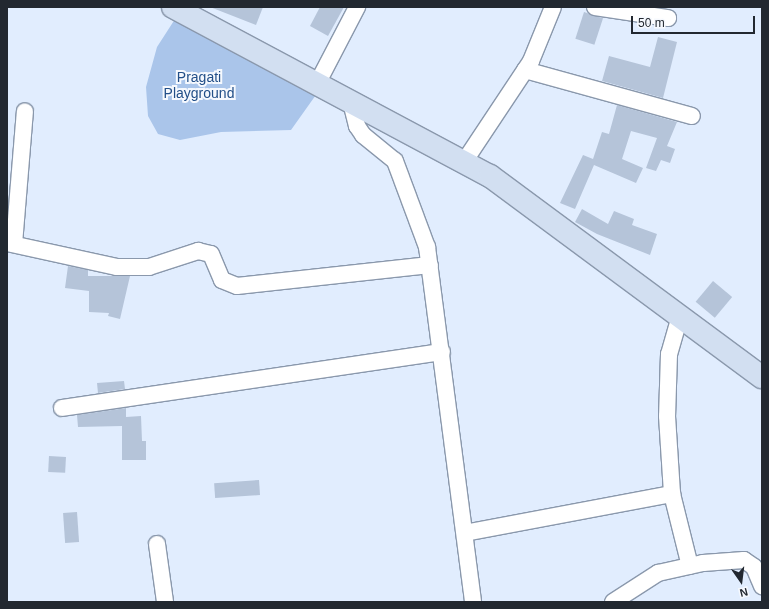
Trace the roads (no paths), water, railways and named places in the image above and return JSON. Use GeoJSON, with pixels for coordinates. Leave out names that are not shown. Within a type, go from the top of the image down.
{"type":"FeatureCollection","features":[{"type":"Feature","properties":{"kind":"street"},"geometry":{"type":"LineString","coordinates":[[173,7],[490,176],[762,377]]}},
{"type":"Feature","properties":{"kind":"street"},"geometry":{"type":"LineString","coordinates":[[317,84],[357,7]]}},
{"type":"Feature","properties":{"kind":"street"},"geometry":{"type":"LineString","coordinates":[[464,162],[525,70],[553,7]]}},
{"type":"Feature","properties":{"kind":"street"},"geometry":{"type":"LineString","coordinates":[[595,7],[668,18]]}},
{"type":"Feature","properties":{"kind":"street"},"geometry":{"type":"LineString","coordinates":[[525,70],[692,116]]}},
{"type":"Feature","properties":{"kind":"street"},"geometry":{"type":"LineString","coordinates":[[351,102],[357,126],[363,135],[395,161],[427,247],[442,352],[473,602]]}},
{"type":"Feature","properties":{"kind":"street"},"geometry":{"type":"LineString","coordinates":[[25,111],[11,244],[117,267],[149,267],[198,250],[211,254],[222,280],[237,286],[430,265]]}},
{"type":"Feature","properties":{"kind":"street"},"geometry":{"type":"LineString","coordinates":[[680,316],[669,354],[667,416],[672,494],[690,566]]}},
{"type":"Feature","properties":{"kind":"street"},"geometry":{"type":"LineString","coordinates":[[62,408],[442,352]]}},
{"type":"Feature","properties":{"kind":"street"},"geometry":{"type":"LineString","coordinates":[[465,533],[672,494]]}},
{"type":"Feature","properties":{"kind":"street"},"geometry":{"type":"LineString","coordinates":[[157,544],[165,602]]}},
{"type":"Feature","properties":{"kind":"street"},"geometry":{"type":"LineString","coordinates":[[613,602],[658,573],[690,566],[744,560],[754,567],[762,586]]}},
{"type":"Feature","properties":{"kind":"park label","name":"Pragati Playground"},"geometry":{"type":"Point","coordinates":[199,86]}}]}
